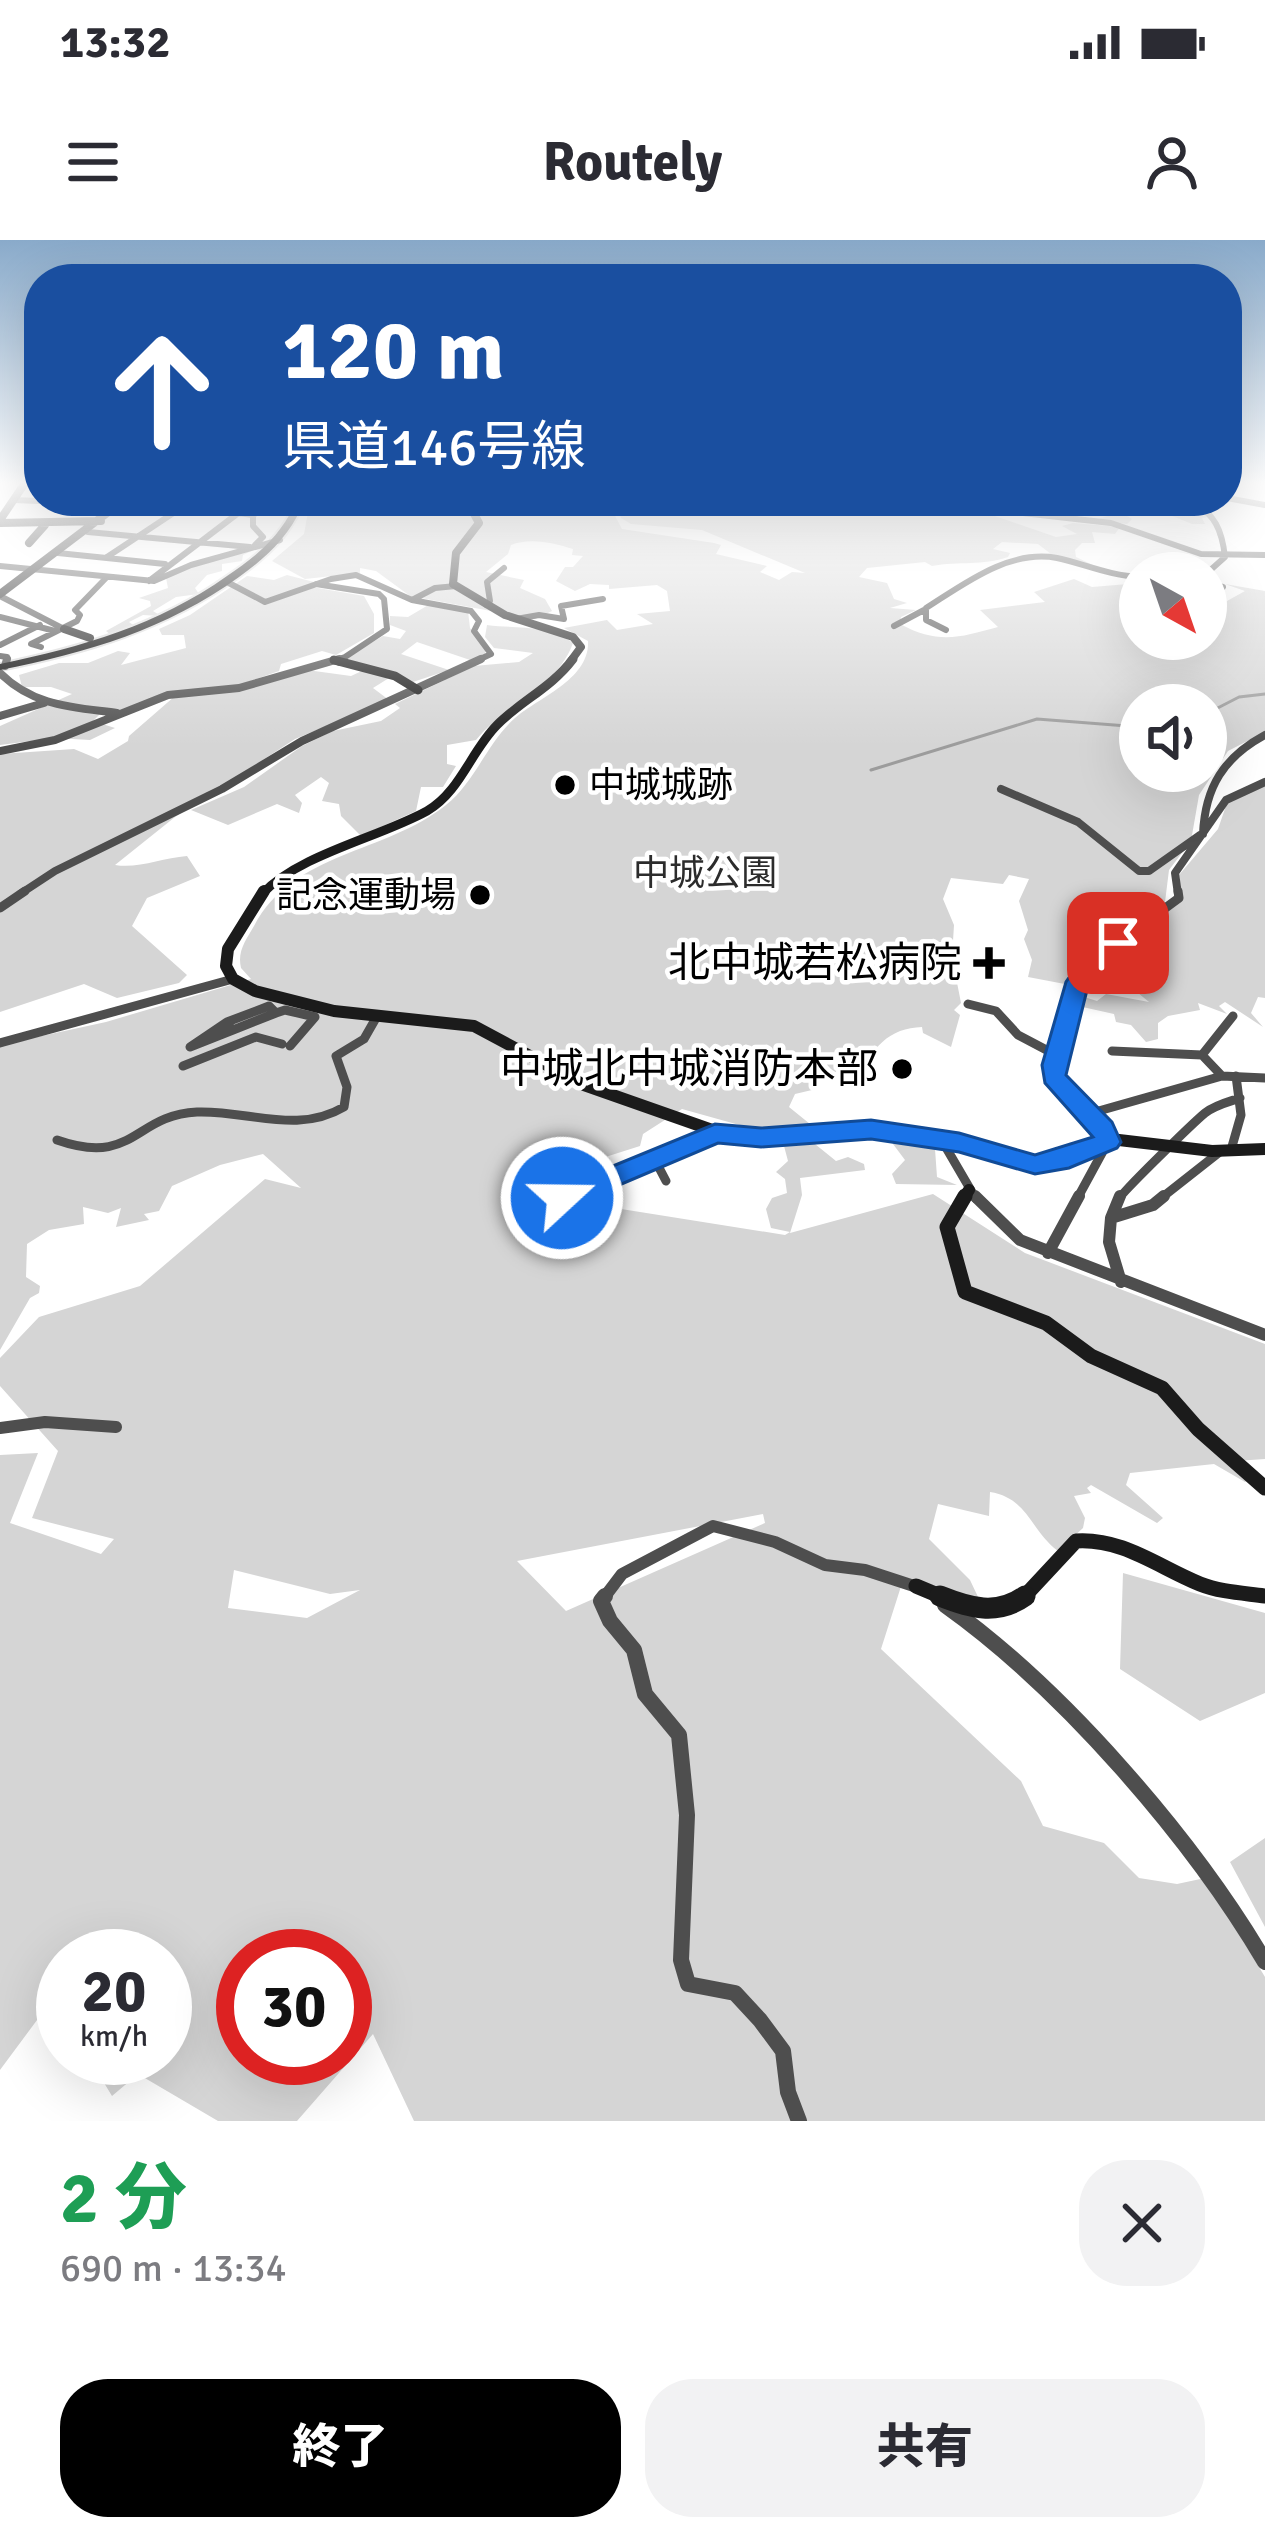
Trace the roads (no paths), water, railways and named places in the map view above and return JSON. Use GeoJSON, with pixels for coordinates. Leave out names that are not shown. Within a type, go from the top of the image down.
{"type":"FeatureCollection","features":[{"type":"Feature","properties":{"kind":"highway"},"geometry":{"type":"LineString","coordinates":[[1,665],[146,630],[241,571]]}},
{"type":"Feature","properties":{"kind":"main road"},"geometry":{"type":"LineString","coordinates":[[0,595],[34,571]]}},
{"type":"Feature","properties":{"kind":"main road"},"geometry":{"type":"LineString","coordinates":[[453,571],[456,586],[486,605],[569,635],[581,647],[555,683],[496,726],[454,788],[431,809],[291,873],[266,890],[228,949],[226,966],[233,979],[266,995],[376,1018],[474,1026],[584,1085],[715,1134],[761,1137],[871,1130],[941,1139],[1035,1164],[1060,1161],[1108,1142],[1226,1151],[1265,1149]]}},
{"type":"Feature","properties":{"kind":"main road"},"geometry":{"type":"LineString","coordinates":[[61,629],[90,638]]}},
{"type":"Feature","properties":{"kind":"main road"},"geometry":{"type":"LineString","coordinates":[[334,660],[394,676],[418,690]]}},
{"type":"Feature","properties":{"kind":"main road"},"geometry":{"type":"LineString","coordinates":[[969,1190],[947,1227],[965,1292],[1046,1323],[1091,1356],[1162,1388],[1198,1429],[1265,1488]]}},
{"type":"Feature","properties":{"kind":"main road"},"geometry":{"type":"LineString","coordinates":[[916,1586],[982,1613],[1002,1612],[1021,1599],[1076,1541],[1085,1539],[1124,1548],[1204,1586],[1265,1596]]}},
{"type":"Feature","properties":{"kind":"street"},"geometry":{"type":"LineString","coordinates":[[62,571],[149,582],[182,571]]}},
{"type":"Feature","properties":{"kind":"street"},"geometry":{"type":"LineString","coordinates":[[149,582],[159,571]]}},
{"type":"Feature","properties":{"kind":"street"},"geometry":{"type":"LineString","coordinates":[[486,605],[490,602],[487,582],[501,571]]}},
{"type":"Feature","properties":{"kind":"street"},"geometry":{"type":"LineString","coordinates":[[894,626],[997,571]]}},
{"type":"Feature","properties":{"kind":"street"},"geometry":{"type":"LineString","coordinates":[[0,908],[55,872],[222,789],[302,741],[491,654],[474,631],[479,621],[471,611],[412,600],[361,575],[327,578],[303,593],[265,602],[254,601],[227,582]]}},
{"type":"Feature","properties":{"kind":"street"},"geometry":{"type":"LineString","coordinates":[[31,644],[77,621],[80,615],[75,610],[106,578]]}},
{"type":"Feature","properties":{"kind":"street"},"geometry":{"type":"LineString","coordinates":[[0,751],[55,740],[168,695],[239,688],[334,660],[387,629],[384,599],[374,592],[316,584]]}},
{"type":"Feature","properties":{"kind":"street"},"geometry":{"type":"LineString","coordinates":[[412,600],[435,588],[456,586]]}},
{"type":"Feature","properties":{"kind":"street"},"geometry":{"type":"LineString","coordinates":[[0,595],[61,629]]}},
{"type":"Feature","properties":{"kind":"street"},"geometry":{"type":"LineString","coordinates":[[516,619],[539,614],[564,619],[561,606],[603,598]]}},
{"type":"Feature","properties":{"kind":"street"},"geometry":{"type":"LineString","coordinates":[[924,610],[926,620],[946,630]]}},
{"type":"Feature","properties":{"kind":"street"},"geometry":{"type":"LineString","coordinates":[[0,617],[61,629]]}},
{"type":"Feature","properties":{"kind":"street"},"geometry":{"type":"LineString","coordinates":[[0,645],[48,622]]}},
{"type":"Feature","properties":{"kind":"street"},"geometry":{"type":"LineString","coordinates":[[0,635],[41,647]]}},
{"type":"Feature","properties":{"kind":"street"},"geometry":{"type":"LineString","coordinates":[[1,665],[18,691],[44,703],[117,713]]}},
{"type":"Feature","properties":{"kind":"street"},"geometry":{"type":"LineString","coordinates":[[0,716],[44,703]]}},
{"type":"Feature","properties":{"kind":"street"},"geometry":{"type":"LineString","coordinates":[[1203,834],[1207,788],[1240,750],[1265,736]]}},
{"type":"Feature","properties":{"kind":"street"},"geometry":{"type":"LineString","coordinates":[[1048,1253],[1108,1142],[1102,1128],[1054,1077],[1063,1023],[1085,968],[1179,898],[1175,873],[1226,800],[1265,782]]}},
{"type":"Feature","properties":{"kind":"street"},"geometry":{"type":"LineString","coordinates":[[1001,789],[1078,823],[1139,871],[1149,871],[1174,848],[1203,834]]}},
{"type":"Feature","properties":{"kind":"street"},"geometry":{"type":"LineString","coordinates":[[0,1043],[233,979]]}},
{"type":"Feature","properties":{"kind":"street"},"geometry":{"type":"LineString","coordinates":[[968,1004],[996,1011],[1018,1035],[1056,1055]]}},
{"type":"Feature","properties":{"kind":"street"},"geometry":{"type":"LineString","coordinates":[[261,1006],[270,1006],[276,1013],[285,1010],[315,1017],[286,1045],[256,1037],[188,1064],[190,1047],[261,1006]]}},
{"type":"Feature","properties":{"kind":"street"},"geometry":{"type":"LineString","coordinates":[[1202,1055],[1233,1016]]}},
{"type":"Feature","properties":{"kind":"street"},"geometry":{"type":"LineString","coordinates":[[57,1140],[82,1150],[99,1150],[192,1112],[300,1120],[327,1117],[344,1106],[348,1094],[335,1056],[364,1039],[376,1018]]}},
{"type":"Feature","properties":{"kind":"street"},"geometry":{"type":"LineString","coordinates":[[1112,1051],[1202,1055],[1222,1076]]}},
{"type":"Feature","properties":{"kind":"street"},"geometry":{"type":"LineString","coordinates":[[1088,1114],[1222,1076],[1265,1078]]}},
{"type":"Feature","properties":{"kind":"street"},"geometry":{"type":"LineString","coordinates":[[1111,1217],[1154,1204],[1226,1151],[1241,1115],[1236,1076]]}},
{"type":"Feature","properties":{"kind":"street"},"geometry":{"type":"LineString","coordinates":[[1121,1282],[1108,1242],[1118,1193],[1152,1168],[1209,1109],[1240,1098]]}},
{"type":"Feature","properties":{"kind":"street"},"geometry":{"type":"LineString","coordinates":[[562,1198],[715,1134]]}},
{"type":"Feature","properties":{"kind":"street"},"geometry":{"type":"LineString","coordinates":[[941,1139],[969,1190],[999,1227],[1048,1253],[1265,1335]]}},
{"type":"Feature","properties":{"kind":"street"},"geometry":{"type":"LineString","coordinates":[[655,1160],[666,1181]]}},
{"type":"Feature","properties":{"kind":"street"},"geometry":{"type":"LineString","coordinates":[[0,1428],[45,1422],[116,1427]]}},
{"type":"Feature","properties":{"kind":"street"},"geometry":{"type":"LineString","coordinates":[[799,2121],[788,2092],[783,2051],[760,2020],[734,1993],[688,1984],[681,1960],[687,1815],[679,1735],[645,1694],[634,1650],[610,1621],[601,1601],[622,1574],[713,1526],[775,1542],[825,1565],[865,1570],[916,1586],[1016,1660],[1187,1840],[1226,1893],[1265,1962]]}},
{"type":"Feature","properties":{"kind":"waterway"},"geometry":{"type":"LineString","coordinates":[[1227,703],[1265,694]]}},
{"type":"Feature","properties":{"kind":"waterway"},"geometry":{"type":"LineString","coordinates":[[871,770],[1037,719],[1119,725]]}},
{"type":"Feature","properties":{"kind":"place","name":"中城城跡"},"geometry":{"type":"Point","coordinates":[565,785]}},
{"type":"Feature","properties":{"kind":"place","name":"記念運動場"},"geometry":{"type":"Point","coordinates":[480,895]}},
{"type":"Feature","properties":{"kind":"place","name":"北中城若松病院"},"geometry":{"type":"Point","coordinates":[989,963]}},
{"type":"Feature","properties":{"kind":"place","name":"中城北中城消防本部"},"geometry":{"type":"Point","coordinates":[902,1069]}},
{"type":"Feature","properties":{"kind":"park label","name":"中城公園"},"geometry":{"type":"Point","coordinates":[705,873]}}]}
